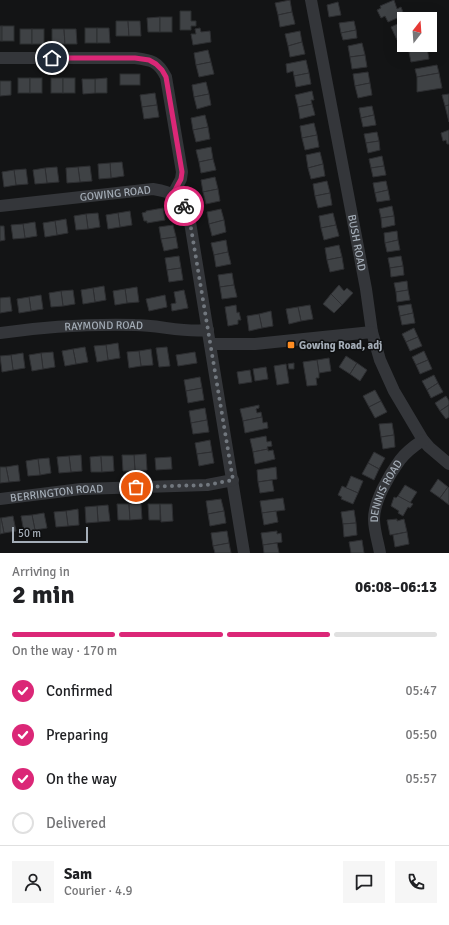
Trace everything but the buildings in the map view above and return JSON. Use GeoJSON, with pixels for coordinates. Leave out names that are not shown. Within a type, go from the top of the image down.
{"type":"FeatureCollection","features":[{"type":"Feature","properties":{"kind":"street","name":"BUSH ROAD"},"geometry":{"type":"LineString","coordinates":[[311,0],[366,289],[372,332],[380,360],[394,391],[423,440],[449,464]]}},
{"type":"Feature","properties":{"kind":"street"},"geometry":{"type":"LineString","coordinates":[[0,58],[135,58],[149,60],[156,64],[166,77],[182,172],[181,179],[173,194],[180,199],[189,216],[244,553]]}},
{"type":"Feature","properties":{"kind":"street","name":"GOWING ROAD"},"geometry":{"type":"LineString","coordinates":[[0,206],[153,190],[166,191],[173,194]]}},
{"type":"Feature","properties":{"kind":"street","name":"RAYMOND ROAD"},"geometry":{"type":"LineString","coordinates":[[0,333],[76,326],[136,324],[196,331],[208,330]]}},
{"type":"Feature","properties":{"kind":"street"},"geometry":{"type":"LineString","coordinates":[[210,344],[255,344],[372,332]]}},
{"type":"Feature","properties":{"kind":"street","name":"DENNIS ROAD"},"geometry":{"type":"LineString","coordinates":[[380,553],[374,519],[376,504],[400,460],[411,448],[423,440]]}},
{"type":"Feature","properties":{"kind":"street","name":"BERRINGTON ROAD"},"geometry":{"type":"LineString","coordinates":[[0,499],[81,489],[207,485],[233,480]]}},
{"type":"Feature","properties":{"kind":"way so far"},"geometry":{"type":"LineString","coordinates":[[136,487],[207,485],[233,480],[189,216],[184,206]]}},
{"type":"Feature","properties":{"kind":"place","name":"Gowing Road, adj"},"geometry":{"type":"Point","coordinates":[291,345]}},
{"type":"Feature","properties":{"kind":"route"},"geometry":{"type":"LineString","coordinates":[[52,58],[135,58],[149,60],[162,70],[166,77],[182,172],[181,179],[173,194],[180,199],[184,206]]}}]}
